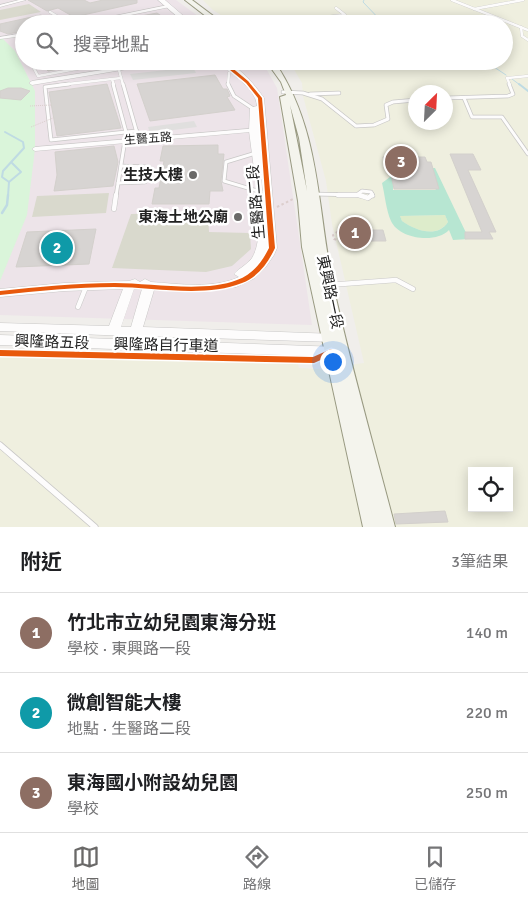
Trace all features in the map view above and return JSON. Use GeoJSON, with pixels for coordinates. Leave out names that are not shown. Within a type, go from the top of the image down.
{"type":"FeatureCollection","features":[{"type":"Feature","properties":{"kind":"main road"},"geometry":{"type":"LineString","coordinates":[[181,0],[201,15]]}},
{"type":"Feature","properties":{"kind":"main road"},"geometry":{"type":"LineString","coordinates":[[188,0],[208,15]]}},
{"type":"Feature","properties":{"kind":"main road","name":"東興路一段"},"geometry":{"type":"LineString","coordinates":[[271,70],[286,92]]}},
{"type":"Feature","properties":{"kind":"main road","name":"東興路一段"},"geometry":{"type":"LineString","coordinates":[[277,70],[284,79],[308,194],[326,286],[335,345],[372,527]]}},
{"type":"Feature","properties":{"kind":"main road","name":"東興路一段"},"geometry":{"type":"LineString","coordinates":[[308,194],[308,247],[386,527]]}},
{"type":"Feature","properties":{"kind":"street"},"geometry":{"type":"LineString","coordinates":[[0,6],[24,0]]}},
{"type":"Feature","properties":{"kind":"street"},"geometry":{"type":"LineString","coordinates":[[154,0],[177,15]]}},
{"type":"Feature","properties":{"kind":"street"},"geometry":{"type":"LineString","coordinates":[[161,0],[173,15]]}},
{"type":"Feature","properties":{"kind":"street"},"geometry":{"type":"LineString","coordinates":[[124,15],[165,7]]}},
{"type":"Feature","properties":{"kind":"street"},"geometry":{"type":"LineString","coordinates":[[2,38],[15,36]]}},
{"type":"Feature","properties":{"kind":"street"},"geometry":{"type":"LineString","coordinates":[[32,83],[117,70]]}},
{"type":"Feature","properties":{"kind":"street","name":"生醫路二段"},"geometry":{"type":"LineString","coordinates":[[0,289],[62,278],[196,289],[233,284],[257,272],[267,261],[272,248],[270,210],[255,110],[250,94],[225,70]]}},
{"type":"Feature","properties":{"kind":"street","name":"生醫路二段"},"geometry":{"type":"LineString","coordinates":[[0,293],[60,286],[200,284],[229,280],[250,269],[263,250],[261,192],[256,153],[260,98],[247,82],[232,70]]}},
{"type":"Feature","properties":{"kind":"street","name":"生醫五路"},"geometry":{"type":"LineString","coordinates":[[35,149],[258,130]]}},
{"type":"Feature","properties":{"kind":"street"},"geometry":{"type":"LineString","coordinates":[[113,331],[140,284]]}},
{"type":"Feature","properties":{"kind":"street"},"geometry":{"type":"LineString","coordinates":[[136,333],[140,284]]}},
{"type":"Feature","properties":{"kind":"street","name":"興隆路五段"},"geometry":{"type":"LineString","coordinates":[[0,327],[113,331],[335,345]]}},
{"type":"Feature","properties":{"kind":"street","name":"興隆路五段"},"geometry":{"type":"LineString","coordinates":[[0,340],[335,345]]}},
{"type":"Feature","properties":{"kind":"lane"},"geometry":{"type":"LineString","coordinates":[[452,0],[489,15]]}},
{"type":"Feature","properties":{"kind":"lane"},"geometry":{"type":"LineString","coordinates":[[473,9],[523,0]]}},
{"type":"Feature","properties":{"kind":"lane"},"geometry":{"type":"LineString","coordinates":[[336,8],[345,15]]}},
{"type":"Feature","properties":{"kind":"lane"},"geometry":{"type":"LineString","coordinates":[[50,12],[55,15]]}},
{"type":"Feature","properties":{"kind":"lane"},"geometry":{"type":"LineString","coordinates":[[513,24],[528,30]]}},
{"type":"Feature","properties":{"kind":"lane"},"geometry":{"type":"LineString","coordinates":[[520,27],[522,36],[528,40]]}},
{"type":"Feature","properties":{"kind":"lane"},"geometry":{"type":"LineString","coordinates":[[35,70],[38,76],[68,70]]}},
{"type":"Feature","properties":{"kind":"lane"},"geometry":{"type":"LineString","coordinates":[[117,70],[139,140]]}},
{"type":"Feature","properties":{"kind":"lane"},"geometry":{"type":"LineString","coordinates":[[453,98],[508,96],[513,94],[507,78],[528,76]]}},
{"type":"Feature","properties":{"kind":"lane"},"geometry":{"type":"LineString","coordinates":[[112,78],[126,132]]}},
{"type":"Feature","properties":{"kind":"lane"},"geometry":{"type":"LineString","coordinates":[[121,78],[45,87],[51,140],[137,131]]}},
{"type":"Feature","properties":{"kind":"lane"},"geometry":{"type":"LineString","coordinates":[[286,92],[306,94],[339,92]]}},
{"type":"Feature","properties":{"kind":"lane"},"geometry":{"type":"LineString","coordinates":[[306,94],[323,99],[352,126],[364,128],[388,118],[386,105],[393,102],[408,101]]}},
{"type":"Feature","properties":{"kind":"lane"},"geometry":{"type":"LineString","coordinates":[[464,98],[472,117],[502,117],[528,154]]}},
{"type":"Feature","properties":{"kind":"lane"},"geometry":{"type":"LineString","coordinates":[[114,209],[125,140]]}},
{"type":"Feature","properties":{"kind":"lane"},"geometry":{"type":"LineString","coordinates":[[256,153],[226,162],[224,181],[261,192]]}},
{"type":"Feature","properties":{"kind":"lane"},"geometry":{"type":"LineString","coordinates":[[118,183],[145,182],[148,167],[121,166]]}},
{"type":"Feature","properties":{"kind":"lane"},"geometry":{"type":"LineString","coordinates":[[308,194],[358,195]]}},
{"type":"Feature","properties":{"kind":"lane"},"geometry":{"type":"LineString","coordinates":[[326,286],[396,280],[413,289]]}},
{"type":"Feature","properties":{"kind":"lane"},"geometry":{"type":"LineString","coordinates":[[78,308],[87,286]]}},
{"type":"Feature","properties":{"kind":"lane"},"geometry":{"type":"LineString","coordinates":[[0,445],[95,527]]}},
{"type":"Feature","properties":{"kind":"path"},"geometry":{"type":"LineString","coordinates":[[30,106],[51,105]]}},
{"type":"Feature","properties":{"kind":"path"},"geometry":{"type":"LineString","coordinates":[[31,127],[53,118]]}},
{"type":"Feature","properties":{"kind":"path"},"geometry":{"type":"LineString","coordinates":[[270,210],[308,194]]}},
{"type":"Feature","properties":{"kind":"path"},"geometry":{"type":"LineString","coordinates":[[337,232],[346,234],[348,237],[344,240],[336,240],[332,236],[337,232]]}},
{"type":"Feature","properties":{"kind":"shaded area"},"geometry":{"type":"Polygon","coordinates":[[[0,0],[176,0],[197,15],[15,15],[15,70],[267,70],[277,88],[312,325],[0,315],[0,0]]]}},
{"type":"Feature","properties":{"kind":"shaded area"},"geometry":{"type":"Polygon","coordinates":[[[29,4],[41,12],[15,15],[15,17],[0,20],[0,10],[29,4]]]}},
{"type":"Feature","properties":{"kind":"shaded area"},"geometry":{"type":"Polygon","coordinates":[[[166,70],[194,70],[196,73],[133,80],[130,74],[166,70]]]}},
{"type":"Feature","properties":{"kind":"shaded area"},"geometry":{"type":"Polygon","coordinates":[[[194,121],[197,127],[150,133],[148,127],[194,121]]]}},
{"type":"Feature","properties":{"kind":"shaded area"},"geometry":{"type":"Polygon","coordinates":[[[109,193],[106,213],[32,217],[37,196],[109,193]]]}},
{"type":"Feature","properties":{"kind":"shaded area"},"geometry":{"type":"Polygon","coordinates":[[[208,212],[209,232],[250,233],[251,249],[232,266],[206,272],[112,268],[131,214],[208,212]]]}},
{"type":"Feature","properties":{"kind":"green space"},"geometry":{"type":"Polygon","coordinates":[[[203,0],[528,0],[528,527],[0,527],[0,357],[298,364],[299,368],[318,369],[364,363],[332,224],[326,181],[303,96],[302,83],[294,70],[513,70],[513,15],[221,15],[203,0]]]}},
{"type":"Feature","properties":{"kind":"green space"},"geometry":{"type":"Polygon","coordinates":[[[0,36],[15,51],[15,70],[24,70],[35,91],[35,149],[27,215],[0,281],[0,36]]]}},
{"type":"Feature","properties":{"kind":"green space"},"geometry":{"type":"Polygon","coordinates":[[[435,168],[469,239],[453,240],[449,230],[436,237],[418,237],[402,232],[395,227],[388,212],[382,183],[394,174],[435,168]],[[393,182],[393,190],[436,190],[434,187],[393,182]],[[445,215],[400,216],[402,221],[419,230],[432,232],[443,227],[448,222],[445,215]]]}},
{"type":"Feature","properties":{"kind":"green space"},"geometry":{"type":"Polygon","coordinates":[[[445,215],[448,222],[443,227],[432,232],[413,227],[402,221],[400,216],[445,215]]]}},
{"type":"Feature","properties":{"kind":"building"},"geometry":{"type":"Polygon","coordinates":[[[28,0],[84,0],[90,3],[103,0],[137,0],[137,3],[83,15],[70,15],[58,8],[47,11],[28,0]]]}},
{"type":"Feature","properties":{"kind":"building"},"geometry":{"type":"Polygon","coordinates":[[[15,21],[15,33],[8,34],[0,31],[0,24],[15,21]]]}},
{"type":"Feature","properties":{"kind":"building"},"geometry":{"type":"Polygon","coordinates":[[[215,75],[223,89],[227,89],[230,96],[227,97],[235,110],[150,121],[137,84],[215,75]]]}},
{"type":"Feature","properties":{"kind":"building"},"geometry":{"type":"Polygon","coordinates":[[[107,84],[121,128],[57,136],[49,92],[107,84]]]}},
{"type":"Feature","properties":{"kind":"building"},"geometry":{"type":"Polygon","coordinates":[[[8,88],[21,88],[30,91],[21,100],[0,98],[0,91],[8,88]]]}},
{"type":"Feature","properties":{"kind":"building","name":"生技大樓"},"geometry":{"type":"Polygon","coordinates":[[[218,145],[218,154],[224,154],[221,181],[223,191],[210,191],[209,204],[152,204],[155,188],[159,188],[164,161],[160,161],[163,146],[218,145]]]}},
{"type":"Feature","properties":{"kind":"building"},"geometry":{"type":"Polygon","coordinates":[[[114,146],[118,162],[113,186],[54,191],[57,175],[55,152],[114,146]]]}},
{"type":"Feature","properties":{"kind":"building"},"geometry":{"type":"Polygon","coordinates":[[[450,154],[473,154],[481,170],[468,170],[496,232],[489,232],[493,239],[465,239],[465,232],[482,232],[450,154]]]}},
{"type":"Feature","properties":{"kind":"building"},"geometry":{"type":"Polygon","coordinates":[[[383,157],[425,157],[427,162],[431,162],[439,189],[394,189],[389,165],[385,165],[383,157]]]}},
{"type":"Feature","properties":{"kind":"building"},"geometry":{"type":"Polygon","coordinates":[[[96,229],[89,264],[16,267],[27,232],[96,229]]]}},
{"type":"Feature","properties":{"kind":"building"},"geometry":{"type":"Polygon","coordinates":[[[349,230],[383,230],[386,241],[352,241],[349,230]]]}},
{"type":"Feature","properties":{"kind":"building"},"geometry":{"type":"Polygon","coordinates":[[[445,511],[448,522],[396,524],[394,514],[445,511]]]}},
{"type":"Feature","properties":{"kind":"waterway"},"geometry":{"type":"LineString","coordinates":[[364,0],[363,2],[375,15]]}},
{"type":"Feature","properties":{"kind":"waterway"},"geometry":{"type":"LineString","coordinates":[[498,70],[506,75]]}},
{"type":"Feature","properties":{"kind":"waterway"},"geometry":{"type":"LineString","coordinates":[[512,79],[520,85]]}},
{"type":"Feature","properties":{"kind":"waterway"},"geometry":{"type":"LineString","coordinates":[[519,84],[528,91]]}},
{"type":"Feature","properties":{"kind":"waterway"},"geometry":{"type":"LineString","coordinates":[[5,132],[23,142],[24,148],[3,171],[2,177],[9,182]]}},
{"type":"Feature","properties":{"kind":"waterway"},"geometry":{"type":"LineString","coordinates":[[9,182],[21,172],[12,163]]}},
{"type":"Feature","properties":{"kind":"waterway"},"geometry":{"type":"LineString","coordinates":[[8,196],[9,182]]}},
{"type":"Feature","properties":{"kind":"waterway"},"geometry":{"type":"LineString","coordinates":[[2,213],[7,205],[8,195]]}},
{"type":"Feature","properties":{"kind":"cycle path"},"geometry":{"type":"LineString","coordinates":[[0,293],[96,285],[206,288],[239,282],[256,271],[265,261],[272,248],[260,98],[247,82],[232,70]]}},
{"type":"Feature","properties":{"kind":"cycle path","name":"興隆路自行車道"},"geometry":{"type":"LineString","coordinates":[[0,353],[314,360],[331,352]]}},
{"type":"Feature","properties":{"kind":"place","name":"東海國小附設幼兒園"},"geometry":{"type":"Point","coordinates":[401,162]}},
{"type":"Feature","properties":{"kind":"place","name":"生技大樓"},"geometry":{"type":"Point","coordinates":[193,175]}},
{"type":"Feature","properties":{"kind":"place","name":"東海土地公廟"},"geometry":{"type":"Point","coordinates":[238,217]}},
{"type":"Feature","properties":{"kind":"place","name":"竹北市立幼兒園東海分班"},"geometry":{"type":"Point","coordinates":[355,233]}},
{"type":"Feature","properties":{"kind":"place","name":"微創智能大樓"},"geometry":{"type":"Point","coordinates":[57,248]}}]}
